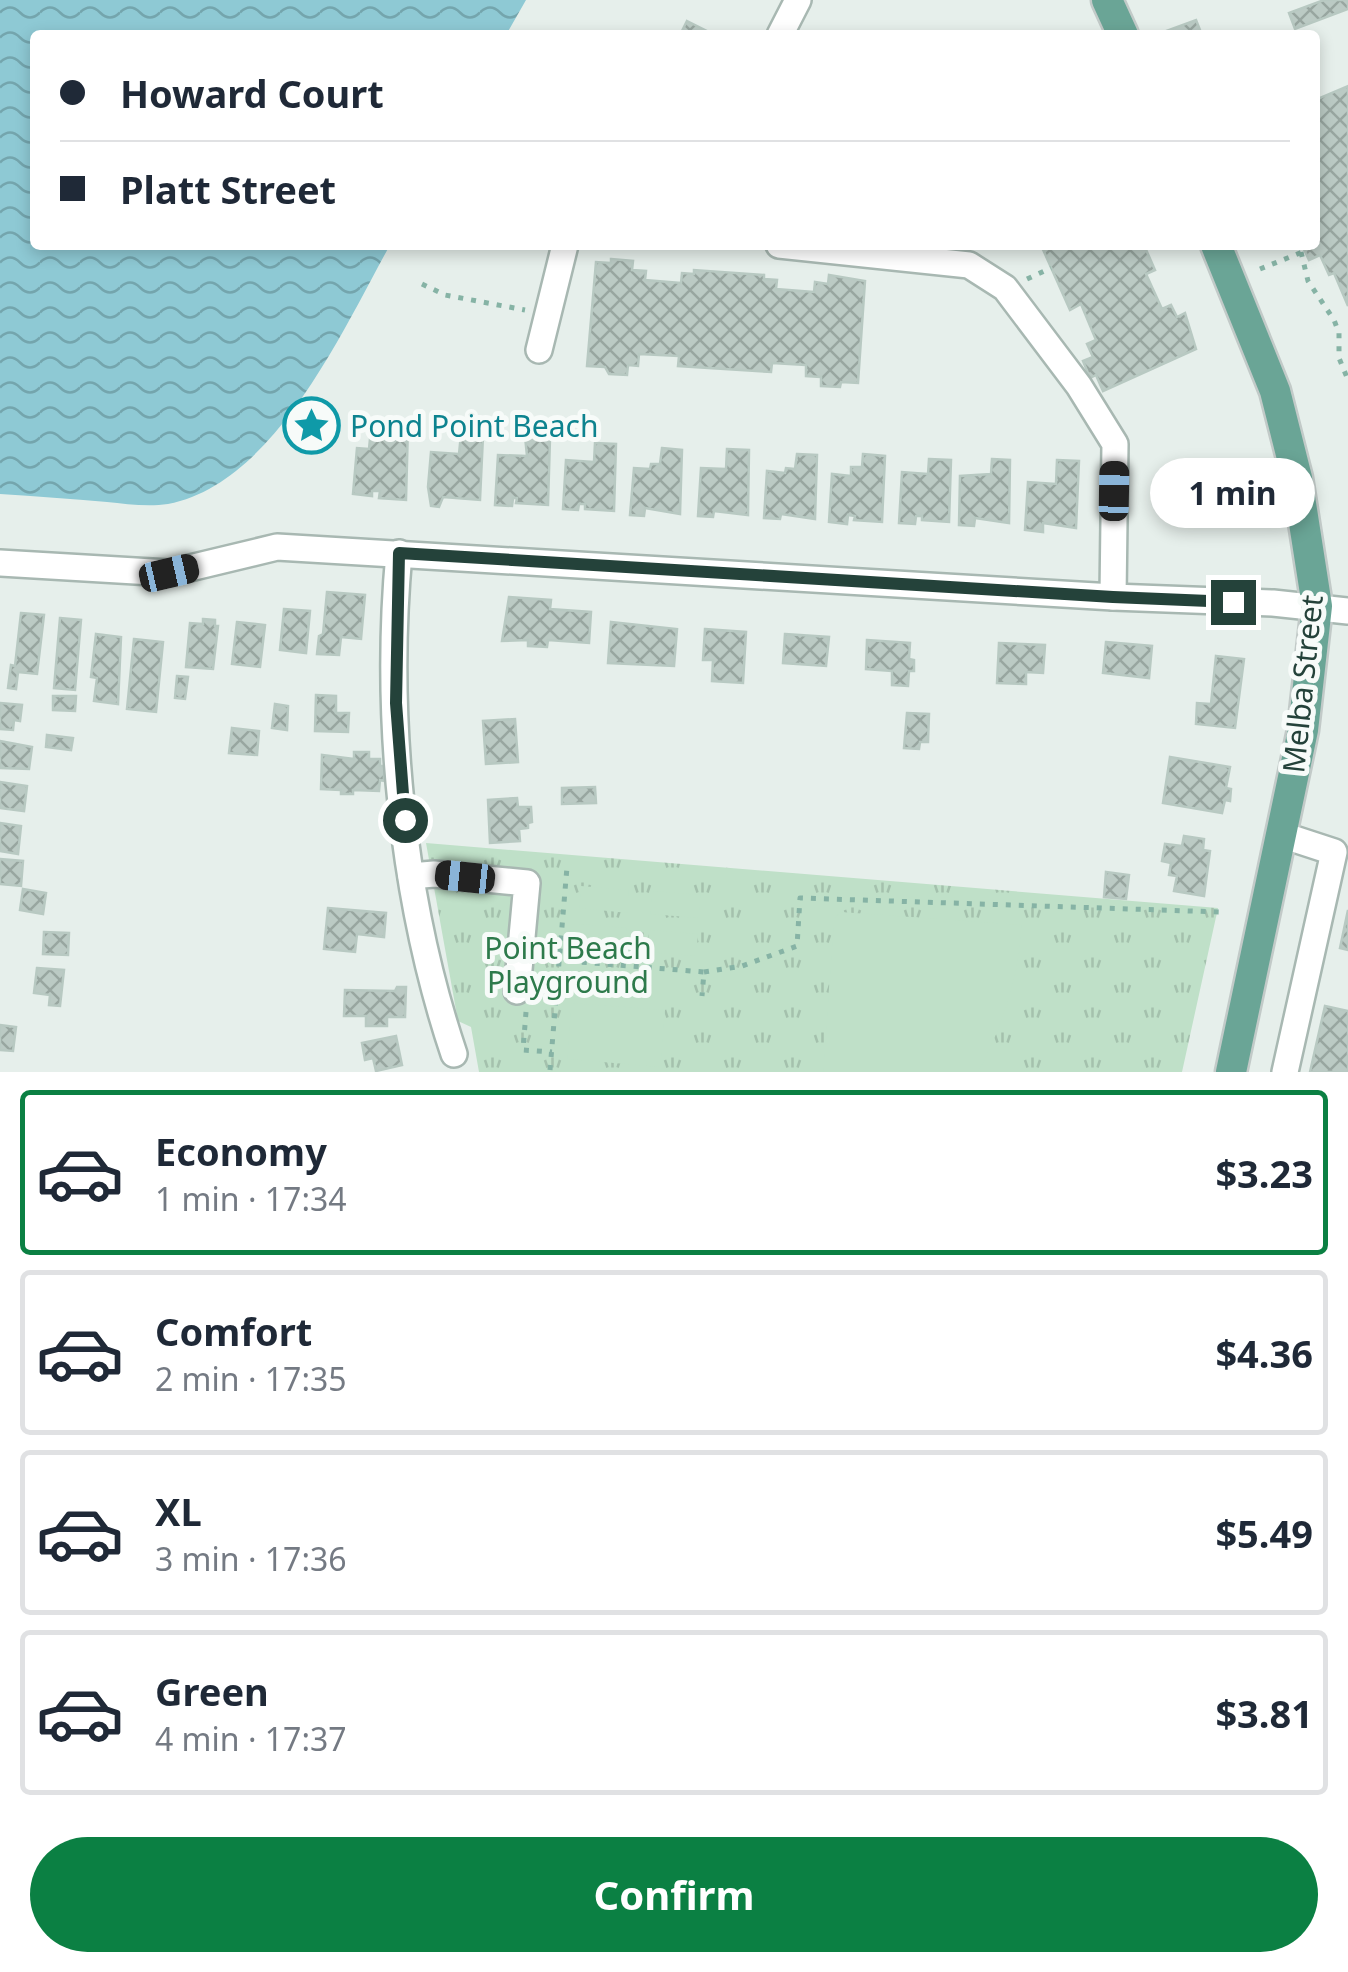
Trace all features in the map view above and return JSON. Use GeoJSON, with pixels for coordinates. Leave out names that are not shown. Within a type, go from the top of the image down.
{"type":"FeatureCollection","features":[{"type":"Feature","properties":{"kind":"main road"},"geometry":{"type":"LineString","coordinates":[[1107,0],[1120,30]]}},
{"type":"Feature","properties":{"kind":"main road","name":"Melba Street"},"geometry":{"type":"LineString","coordinates":[[1218,250],[1275,392],[1297,478],[1317,606],[1303,730],[1231,1072]]}},
{"type":"Feature","properties":{"kind":"street"},"geometry":{"type":"LineString","coordinates":[[783,30],[798,0]]}},
{"type":"Feature","properties":{"kind":"street"},"geometry":{"type":"LineString","coordinates":[[539,350],[563,250]]}},
{"type":"Feature","properties":{"kind":"street"},"geometry":{"type":"LineString","coordinates":[[826,250],[969,265],[1006,288],[1079,386],[1115,444],[1113,597]]}},
{"type":"Feature","properties":{"kind":"street"},"geometry":{"type":"LineString","coordinates":[[0,563],[169,573],[277,548],[1317,606],[1348,611]]}},
{"type":"Feature","properties":{"kind":"street"},"geometry":{"type":"LineString","coordinates":[[399,553],[396,703],[411,876],[437,1004],[454,1054]]}},
{"type":"Feature","properties":{"kind":"street"},"geometry":{"type":"LineString","coordinates":[[1282,836],[1341,854],[1286,1072]]}},
{"type":"Feature","properties":{"kind":"street"},"geometry":{"type":"LineString","coordinates":[[411,876],[434,874],[526,882],[517,991]]}},
{"type":"Feature","properties":{"kind":"path"},"geometry":{"type":"LineString","coordinates":[[1260,269],[1303,251],[1308,281],[1339,334],[1339,358],[1348,380]]}},
{"type":"Feature","properties":{"kind":"path"},"geometry":{"type":"LineString","coordinates":[[422,284],[444,294],[525,310]]}},
{"type":"Feature","properties":{"kind":"path"},"geometry":{"type":"LineString","coordinates":[[550,1070],[567,867]]}},
{"type":"Feature","properties":{"kind":"path"},"geometry":{"type":"LineString","coordinates":[[520,956],[704,972],[742,966],[796,946],[800,898],[1220,912]]}},
{"type":"Feature","properties":{"kind":"path"},"geometry":{"type":"LineString","coordinates":[[642,992],[644,967]]}},
{"type":"Feature","properties":{"kind":"path"},"geometry":{"type":"LineString","coordinates":[[702,996],[704,972]]}},
{"type":"Feature","properties":{"kind":"path"},"geometry":{"type":"LineString","coordinates":[[517,991],[527,1005],[523,1050],[552,1052]]}},
{"type":"Feature","properties":{"kind":"green space","name":"Point Beach Playground"},"geometry":{"type":"Polygon","coordinates":[[[426,843],[1218,908],[1182,1072],[479,1072],[471,1027],[458,1021],[426,843]]]}},
{"type":"Feature","properties":{"kind":"green space"},"geometry":{"type":"Polygon","coordinates":[[[581,886],[629,890],[628,913],[579,908],[581,886]]]}},
{"type":"Feature","properties":{"kind":"green space"},"geometry":{"type":"Polygon","coordinates":[[[652,891],[701,895],[699,918],[650,914],[652,891]]]}},
{"type":"Feature","properties":{"kind":"green space"},"geometry":{"type":"Polygon","coordinates":[[[841,912],[1022,925],[1008,1001],[978,1072],[823,1072],[834,918],[841,912]]]}},
{"type":"Feature","properties":{"kind":"green space"},"geometry":{"type":"Polygon","coordinates":[[[578,924],[627,928],[625,951],[576,947],[578,924]]]}},
{"type":"Feature","properties":{"kind":"green space"},"geometry":{"type":"Polygon","coordinates":[[[649,930],[698,934],[696,956],[647,952],[649,930]]]}},
{"type":"Feature","properties":{"kind":"green space"},"geometry":{"type":"Polygon","coordinates":[[[571,1003],[665,1010],[661,1067],[567,1059],[571,1003]]]}},
{"type":"Feature","properties":{"kind":"water"},"geometry":{"type":"Polygon","coordinates":[[[0,0],[526,0],[509,30],[30,30],[30,250],[387,250],[301,399],[241,467],[206,490],[168,504],[153,505],[0,494],[0,0]]]}},
{"type":"Feature","properties":{"kind":"building"},"geometry":{"type":"Polygon","coordinates":[[[1324,0],[1348,0],[1348,9],[1295,29],[1289,13],[1324,0]]]}},
{"type":"Feature","properties":{"kind":"building"},"geometry":{"type":"Polygon","coordinates":[[[1196,20],[1200,30],[1169,30],[1196,20]]]}},
{"type":"Feature","properties":{"kind":"building"},"geometry":{"type":"Polygon","coordinates":[[[687,21],[705,30],[682,30],[687,21]]]}},
{"type":"Feature","properties":{"kind":"building"},"geometry":{"type":"Polygon","coordinates":[[[1348,86],[1348,306],[1334,273],[1329,275],[1320,255],[1309,260],[1304,250],[1320,250],[1320,98],[1348,86]]]}},
{"type":"Feature","properties":{"kind":"building"},"geometry":{"type":"Polygon","coordinates":[[[1043,250],[1146,250],[1155,270],[1146,274],[1162,309],[1171,305],[1177,317],[1185,313],[1196,349],[1103,391],[1096,375],[1090,378],[1083,361],[1093,357],[1087,344],[1096,340],[1081,304],[1070,310],[1043,250]]]}},
{"type":"Feature","properties":{"kind":"building"},"geometry":{"type":"Polygon","coordinates":[[[611,259],[633,261],[632,270],[646,271],[645,280],[681,283],[682,273],[694,274],[694,270],[764,275],[764,279],[777,280],[776,289],[814,292],[815,282],[828,284],[829,275],[865,281],[858,383],[821,386],[821,377],[806,376],[806,365],[772,363],[771,372],[678,366],[679,356],[639,354],[638,366],[628,365],[627,375],[587,366],[596,262],[611,263],[611,259]]]}},
{"type":"Feature","properties":{"kind":"building"},"geometry":{"type":"Polygon","coordinates":[[[376,424],[408,426],[406,500],[379,498],[380,491],[372,491],[372,496],[353,494],[357,448],[369,449],[370,439],[375,439],[376,424]]]}},
{"type":"Feature","properties":{"kind":"building"},"geometry":{"type":"Polygon","coordinates":[[[461,434],[483,436],[480,500],[443,497],[439,507],[431,506],[431,452],[459,454],[461,434]]]}},
{"type":"Feature","properties":{"kind":"building"},"geometry":{"type":"Polygon","coordinates":[[[525,436],[550,438],[548,505],[516,503],[517,498],[513,498],[512,506],[495,505],[498,455],[527,456],[525,436]]]}},
{"type":"Feature","properties":{"kind":"building"},"geometry":{"type":"Polygon","coordinates":[[[595,443],[616,444],[614,511],[585,509],[585,504],[579,504],[578,510],[563,509],[566,460],[594,462],[595,443]]]}},
{"type":"Feature","properties":{"kind":"building"},"geometry":{"type":"Polygon","coordinates":[[[662,448],[682,450],[680,514],[645,508],[644,516],[630,515],[634,468],[650,469],[651,464],[660,464],[662,448]]]}},
{"type":"Feature","properties":{"kind":"building"},"geometry":{"type":"Polygon","coordinates":[[[727,449],[749,450],[748,515],[714,511],[713,517],[698,516],[701,468],[726,469],[727,449]]]}},
{"type":"Feature","properties":{"kind":"building"},"geometry":{"type":"Polygon","coordinates":[[[797,454],[817,455],[815,519],[781,514],[780,519],[764,518],[767,471],[785,473],[786,468],[795,469],[797,454]]]}},
{"type":"Feature","properties":{"kind":"building"},"geometry":{"type":"Polygon","coordinates":[[[863,454],[885,456],[882,522],[854,520],[855,516],[848,515],[847,524],[829,522],[832,474],[851,476],[851,467],[862,467],[863,454]]]}},
{"type":"Feature","properties":{"kind":"building"},"geometry":{"type":"Polygon","coordinates":[[[929,459],[951,460],[949,522],[916,516],[915,524],[899,523],[902,472],[928,474],[929,459]]]}},
{"type":"Feature","properties":{"kind":"building"},"geometry":{"type":"Polygon","coordinates":[[[992,459],[1010,460],[1009,523],[975,518],[974,526],[959,525],[960,476],[991,474],[992,459]]]}},
{"type":"Feature","properties":{"kind":"building"},"geometry":{"type":"Polygon","coordinates":[[[1057,460],[1079,461],[1076,528],[1043,523],[1043,532],[1025,530],[1028,482],[1056,484],[1057,460]]]}},
{"type":"Feature","properties":{"kind":"building"},"geometry":{"type":"Polygon","coordinates":[[[327,592],[365,595],[361,639],[341,637],[339,655],[317,654],[327,592]]]}},
{"type":"Feature","properties":{"kind":"building"},"geometry":{"type":"Polygon","coordinates":[[[509,597],[551,600],[550,609],[591,612],[589,643],[548,640],[547,647],[528,646],[528,640],[502,641],[509,597]]]}},
{"type":"Feature","properties":{"kind":"building"},"geometry":{"type":"Polygon","coordinates":[[[284,609],[310,611],[306,653],[280,650],[284,609]]]}},
{"type":"Feature","properties":{"kind":"building"},"geometry":{"type":"Polygon","coordinates":[[[21,613],[44,615],[37,674],[18,672],[16,689],[8,688],[11,665],[15,666],[21,613]]]}},
{"type":"Feature","properties":{"kind":"building"},"geometry":{"type":"Polygon","coordinates":[[[60,618],[81,620],[75,690],[54,688],[60,618]]]}},
{"type":"Feature","properties":{"kind":"building"},"geometry":{"type":"Polygon","coordinates":[[[203,619],[215,620],[218,626],[213,669],[186,667],[190,623],[203,624],[203,619]]]}},
{"type":"Feature","properties":{"kind":"building"},"geometry":{"type":"Polygon","coordinates":[[[237,622],[265,625],[260,667],[232,664],[237,622]]]}},
{"type":"Feature","properties":{"kind":"building"},"geometry":{"type":"Polygon","coordinates":[[[611,622],[677,629],[674,666],[608,663],[611,622]]]}},
{"type":"Feature","properties":{"kind":"building"},"geometry":{"type":"Polygon","coordinates":[[[705,629],[746,632],[743,683],[712,681],[713,660],[703,660],[705,629]]]}},
{"type":"Feature","properties":{"kind":"building"},"geometry":{"type":"Polygon","coordinates":[[[96,634],[121,637],[118,704],[94,701],[97,678],[91,677],[96,634]]]}},
{"type":"Feature","properties":{"kind":"building"},"geometry":{"type":"Polygon","coordinates":[[[785,634],[829,637],[826,666],[783,663],[785,634]]]}},
{"type":"Feature","properties":{"kind":"building"},"geometry":{"type":"Polygon","coordinates":[[[134,639],[163,642],[156,712],[127,709],[134,639]]]}},
{"type":"Feature","properties":{"kind":"building"},"geometry":{"type":"Polygon","coordinates":[[[867,640],[910,643],[909,659],[914,660],[914,671],[909,671],[908,686],[892,685],[892,671],[866,669],[867,640]]]}},
{"type":"Feature","properties":{"kind":"building"},"geometry":{"type":"Polygon","coordinates":[[[1106,642],[1152,646],[1149,678],[1103,673],[1106,642]]]}},
{"type":"Feature","properties":{"kind":"building"},"geometry":{"type":"Polygon","coordinates":[[[999,643],[1045,645],[1043,673],[1026,672],[1026,684],[997,683],[999,643]]]}},
{"type":"Feature","properties":{"kind":"building"},"geometry":{"type":"Polygon","coordinates":[[[1216,656],[1244,659],[1235,728],[1196,724],[1197,703],[1211,704],[1216,656]]]}},
{"type":"Feature","properties":{"kind":"building"},"geometry":{"type":"Polygon","coordinates":[[[177,676],[188,677],[185,699],[175,698],[177,676]]]}},
{"type":"Feature","properties":{"kind":"building"},"geometry":{"type":"Polygon","coordinates":[[[316,695],[336,696],[336,713],[349,713],[348,732],[315,731],[316,695]]]}},
{"type":"Feature","properties":{"kind":"building"},"geometry":{"type":"Polygon","coordinates":[[[53,696],[76,696],[75,711],[53,710],[53,696]]]}},
{"type":"Feature","properties":{"kind":"building"},"geometry":{"type":"Polygon","coordinates":[[[0,703],[22,705],[20,721],[14,720],[13,730],[0,729],[0,703]]]}},
{"type":"Feature","properties":{"kind":"building"},"geometry":{"type":"Polygon","coordinates":[[[275,704],[288,706],[287,730],[272,728],[275,704]]]}},
{"type":"Feature","properties":{"kind":"building"},"geometry":{"type":"Polygon","coordinates":[[[907,713],[929,714],[928,742],[920,742],[919,749],[904,748],[907,713]]]}},
{"type":"Feature","properties":{"kind":"building"},"geometry":{"type":"Polygon","coordinates":[[[515,719],[518,762],[486,764],[483,721],[515,719]]]}},
{"type":"Feature","properties":{"kind":"building"},"geometry":{"type":"Polygon","coordinates":[[[232,728],[259,731],[257,755],[229,753],[232,728]]]}},
{"type":"Feature","properties":{"kind":"building"},"geometry":{"type":"Polygon","coordinates":[[[47,735],[73,738],[71,750],[46,747],[47,735]]]}},
{"type":"Feature","properties":{"kind":"building"},"geometry":{"type":"Polygon","coordinates":[[[0,741],[32,747],[29,769],[0,768],[0,741]]]}},
{"type":"Feature","properties":{"kind":"building"},"geometry":{"type":"Polygon","coordinates":[[[354,752],[369,752],[369,759],[380,759],[384,781],[380,780],[379,791],[353,790],[353,794],[341,794],[341,790],[321,789],[322,755],[354,759],[354,752]]]}},
{"type":"Feature","properties":{"kind":"building"},"geometry":{"type":"Polygon","coordinates":[[[1170,757],[1230,767],[1226,788],[1231,789],[1230,801],[1225,800],[1222,813],[1163,803],[1170,757]]]}},
{"type":"Feature","properties":{"kind":"building"},"geometry":{"type":"Polygon","coordinates":[[[0,782],[27,786],[24,811],[0,808],[0,782]]]}},
{"type":"Feature","properties":{"kind":"building"},"geometry":{"type":"Polygon","coordinates":[[[595,787],[596,803],[562,804],[562,788],[595,787]]]}},
{"type":"Feature","properties":{"kind":"building"},"geometry":{"type":"Polygon","coordinates":[[[517,798],[518,807],[531,807],[532,822],[528,828],[519,829],[520,841],[490,843],[488,800],[517,798]]]}},
{"type":"Feature","properties":{"kind":"building"},"geometry":{"type":"Polygon","coordinates":[[[0,823],[21,826],[18,854],[0,851],[0,823]]]}},
{"type":"Feature","properties":{"kind":"building"},"geometry":{"type":"Polygon","coordinates":[[[1184,836],[1204,839],[1203,850],[1210,851],[1204,896],[1174,891],[1177,876],[1169,875],[1171,863],[1162,861],[1165,844],[1182,846],[1184,836]]]}},
{"type":"Feature","properties":{"kind":"building"},"geometry":{"type":"Polygon","coordinates":[[[0,859],[23,861],[21,886],[0,884],[0,859]]]}},
{"type":"Feature","properties":{"kind":"building"},"geometry":{"type":"Polygon","coordinates":[[[1106,872],[1129,875],[1126,899],[1104,897],[1106,872]]]}},
{"type":"Feature","properties":{"kind":"building"},"geometry":{"type":"Polygon","coordinates":[[[23,889],[46,893],[43,914],[20,910],[23,889]]]}},
{"type":"Feature","properties":{"kind":"building"},"geometry":{"type":"Polygon","coordinates":[[[328,908],[386,913],[384,937],[357,934],[355,952],[324,949],[328,908]]]}},
{"type":"Feature","properties":{"kind":"building"},"geometry":{"type":"Polygon","coordinates":[[[1348,910],[1348,950],[1340,948],[1348,910]]]}},
{"type":"Feature","properties":{"kind":"building"},"geometry":{"type":"Polygon","coordinates":[[[44,932],[69,933],[68,955],[43,954],[44,932]]]}},
{"type":"Feature","properties":{"kind":"building"},"geometry":{"type":"Polygon","coordinates":[[[37,968],[64,970],[60,1006],[49,1005],[50,995],[34,993],[37,968]]]}},
{"type":"Feature","properties":{"kind":"building"},"geometry":{"type":"Polygon","coordinates":[[[397,987],[406,987],[405,1017],[387,1017],[387,1026],[366,1026],[366,1016],[344,1016],[345,990],[395,991],[397,987]]]}},
{"type":"Feature","properties":{"kind":"building"},"geometry":{"type":"Polygon","coordinates":[[[1325,1006],[1348,1011],[1348,1072],[1310,1072],[1325,1006]]]}},
{"type":"Feature","properties":{"kind":"building"},"geometry":{"type":"Polygon","coordinates":[[[0,1025],[16,1027],[13,1051],[0,1050],[0,1025]]]}},
{"type":"Feature","properties":{"kind":"building"},"geometry":{"type":"Polygon","coordinates":[[[396,1036],[402,1065],[376,1071],[373,1058],[365,1060],[362,1043],[396,1036]]]}},
{"type":"Feature","properties":{"kind":"place","name":"Pond Point Beach"},"geometry":{"type":"Point","coordinates":[311,425]}},
{"type":"Feature","properties":{"kind":"route"},"geometry":{"type":"LineString","coordinates":[[405,820],[396,703],[399,553],[1233,602]]}}]}
